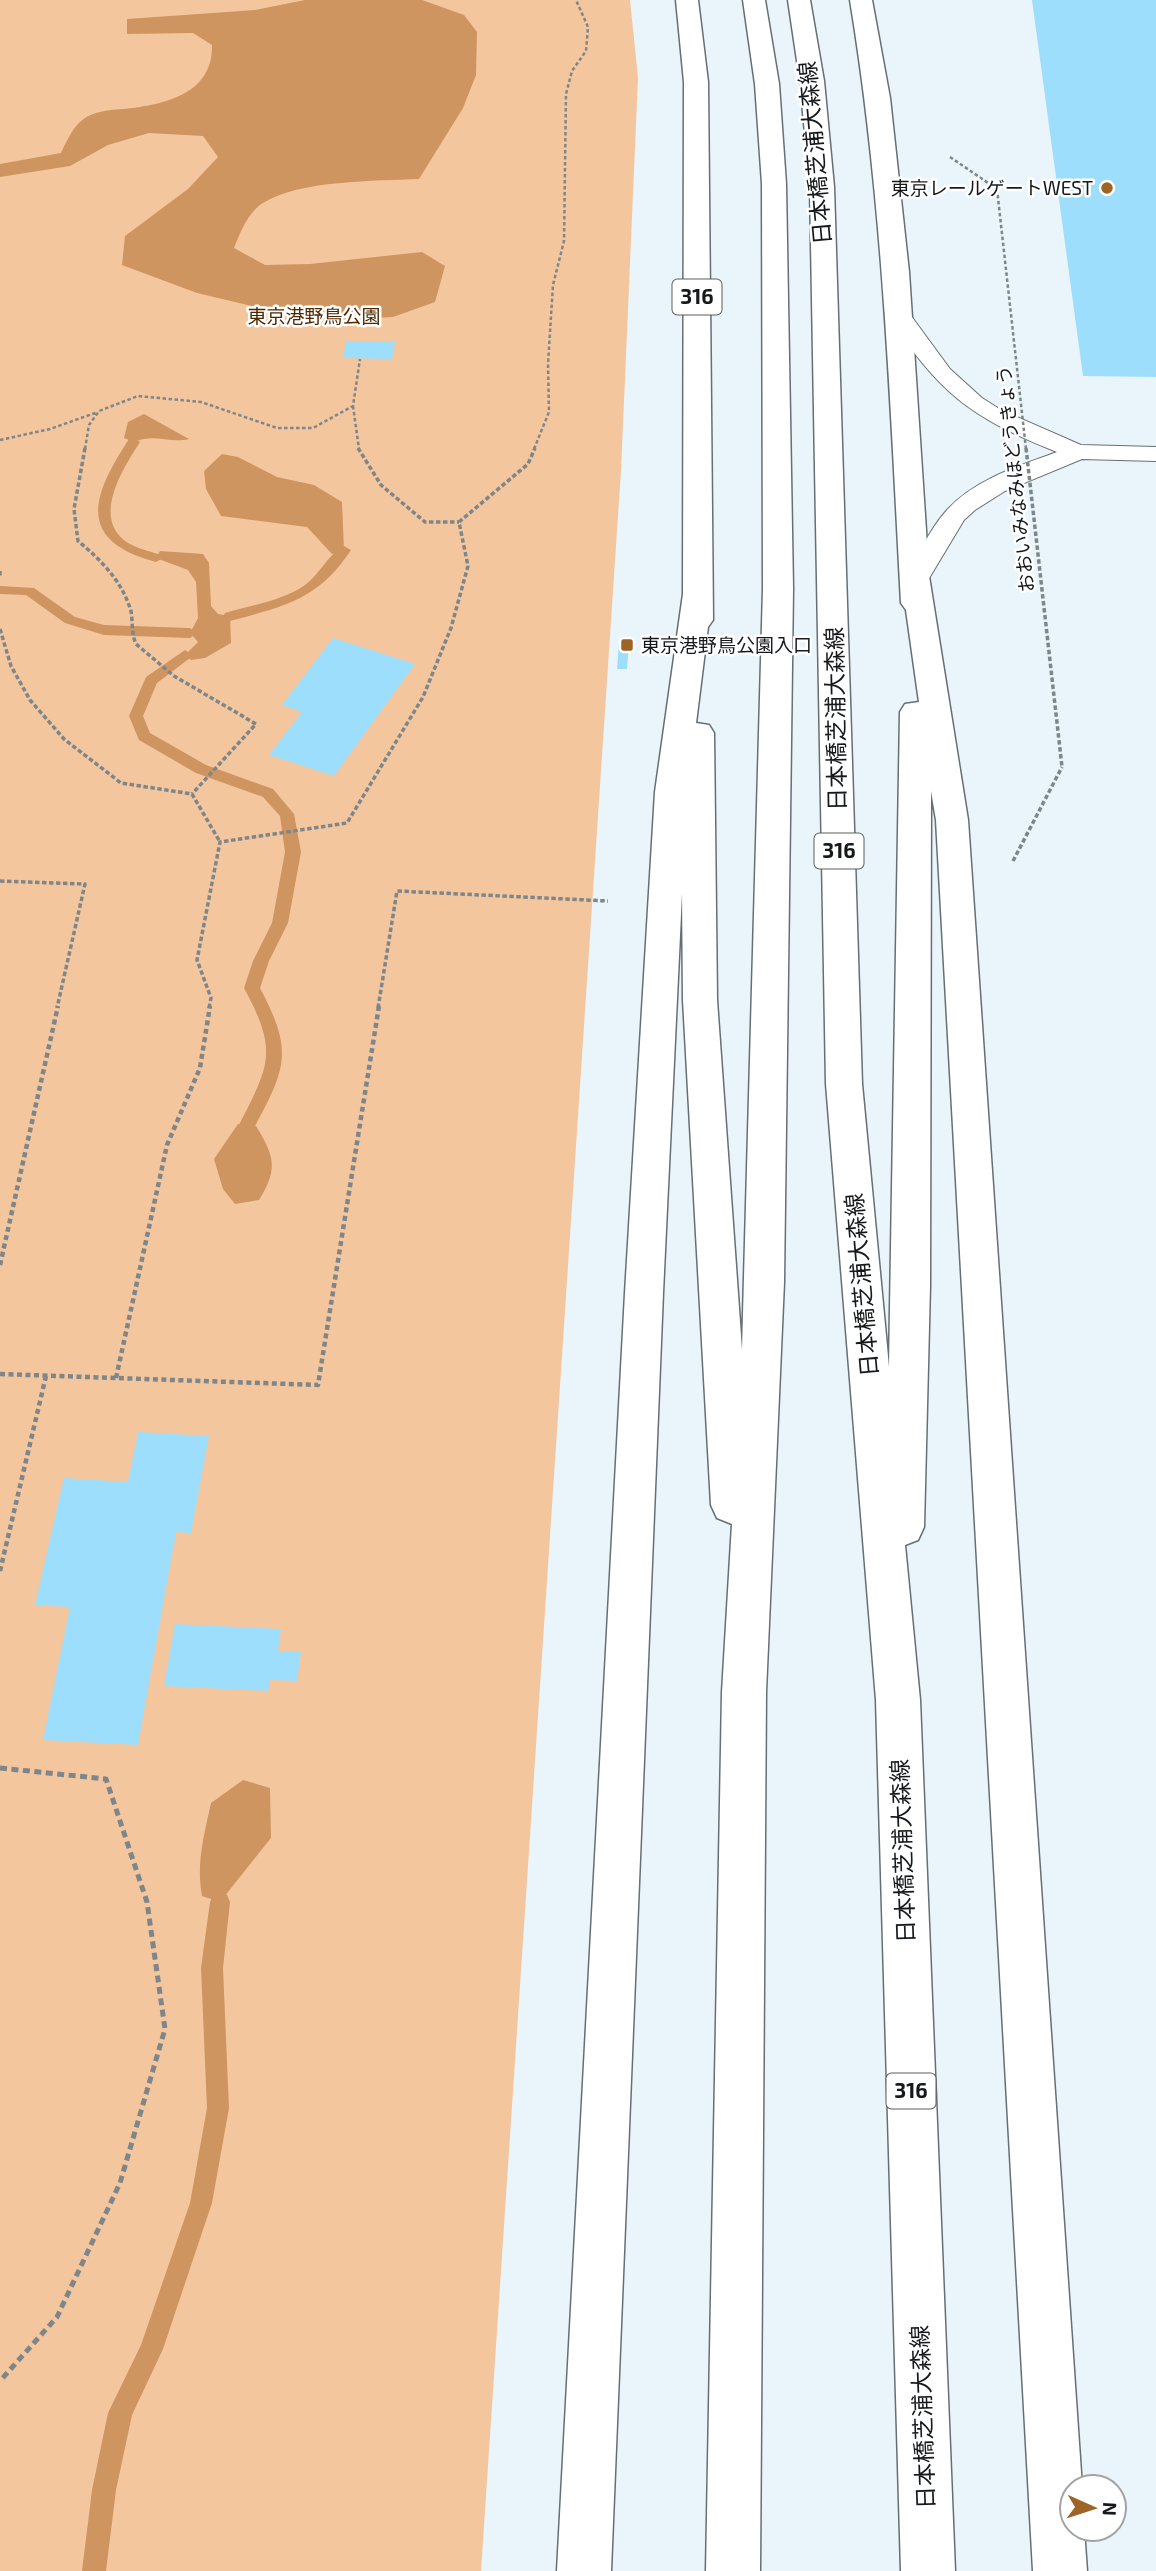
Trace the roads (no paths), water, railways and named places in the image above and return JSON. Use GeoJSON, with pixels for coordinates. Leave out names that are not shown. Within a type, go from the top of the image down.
{"type":"FeatureCollection","features":[{"type":"Feature","properties":{"kind":"main road","name":"316"},"geometry":{"type":"LineString","coordinates":[[687,0],[696,82],[701,1000],[744,1692]]}},
{"type":"Feature","properties":{"kind":"main road","name":"日本橋芝浦大森線"},"geometry":{"type":"LineString","coordinates":[[733,2571],[744,1692],[765,1282],[778,588],[774,184],[767,84],[754,0]]}},
{"type":"Feature","properties":{"kind":"main road","name":"日本橋芝浦大森線"},"geometry":{"type":"LineString","coordinates":[[799,0],[822,187],[844,1084],[898,1700],[928,2571]]}},
{"type":"Feature","properties":{"kind":"main road","name":"316"},"geometry":{"type":"LineString","coordinates":[[861,0],[878,98],[898,314],[916,579],[917,815],[911,1286],[898,1700]]}},
{"type":"Feature","properties":{"kind":"main road"},"geometry":{"type":"LineString","coordinates":[[916,579],[952,820],[1060,2571]]}},
{"type":"Feature","properties":{"kind":"main road"},"geometry":{"type":"LineString","coordinates":[[584,2571],[670,806],[697,595]]}},
{"type":"Feature","properties":{"kind":"lane"},"geometry":{"type":"LineString","coordinates":[[898,314],[946,382],[975,405],[1022,430],[1080,452],[1156,454]]}},
{"type":"Feature","properties":{"kind":"lane"},"geometry":{"type":"LineString","coordinates":[[916,579],[957,513],[985,493],[1023,472],[1080,452]]}},
{"type":"Feature","properties":{"kind":"waterway"},"geometry":{"type":"LineString","coordinates":[[134,442],[113,477],[105,503],[105,516],[108,528],[116,540],[135,551],[156,558]]}},
{"type":"Feature","properties":{"kind":"waterway"},"geometry":{"type":"LineString","coordinates":[[230,616],[296,596],[320,580],[344,550]]}},
{"type":"Feature","properties":{"kind":"waterway"},"geometry":{"type":"LineString","coordinates":[[0,590],[29,591],[70,620],[104,630],[190,633]]}},
{"type":"Feature","properties":{"kind":"waterway"},"geometry":{"type":"LineString","coordinates":[[185,655],[151,680],[136,716],[144,736],[201,769],[268,793],[287,814],[293,852],[280,923],[261,961],[252,988],[271,1027],[275,1057],[267,1087],[247,1125]]}},
{"type":"Feature","properties":{"kind":"waterway"},"geometry":{"type":"LineString","coordinates":[[94,2571],[104,2490],[120,2413],[151,2349],[201,2203],[218,2108],[212,1968],[220,1902]]}},
{"type":"Feature","properties":{"kind":"place","name":"東京レールゲートWEST"},"geometry":{"type":"Point","coordinates":[1107,188]}},
{"type":"Feature","properties":{"kind":"place","name":"東京港野鳥公園入口"},"geometry":{"type":"Point","coordinates":[627,645]}},
{"type":"Feature","properties":{"kind":"park label","name":"東京港野鳥公園"},"geometry":{"type":"Point","coordinates":[314,316]}}]}
